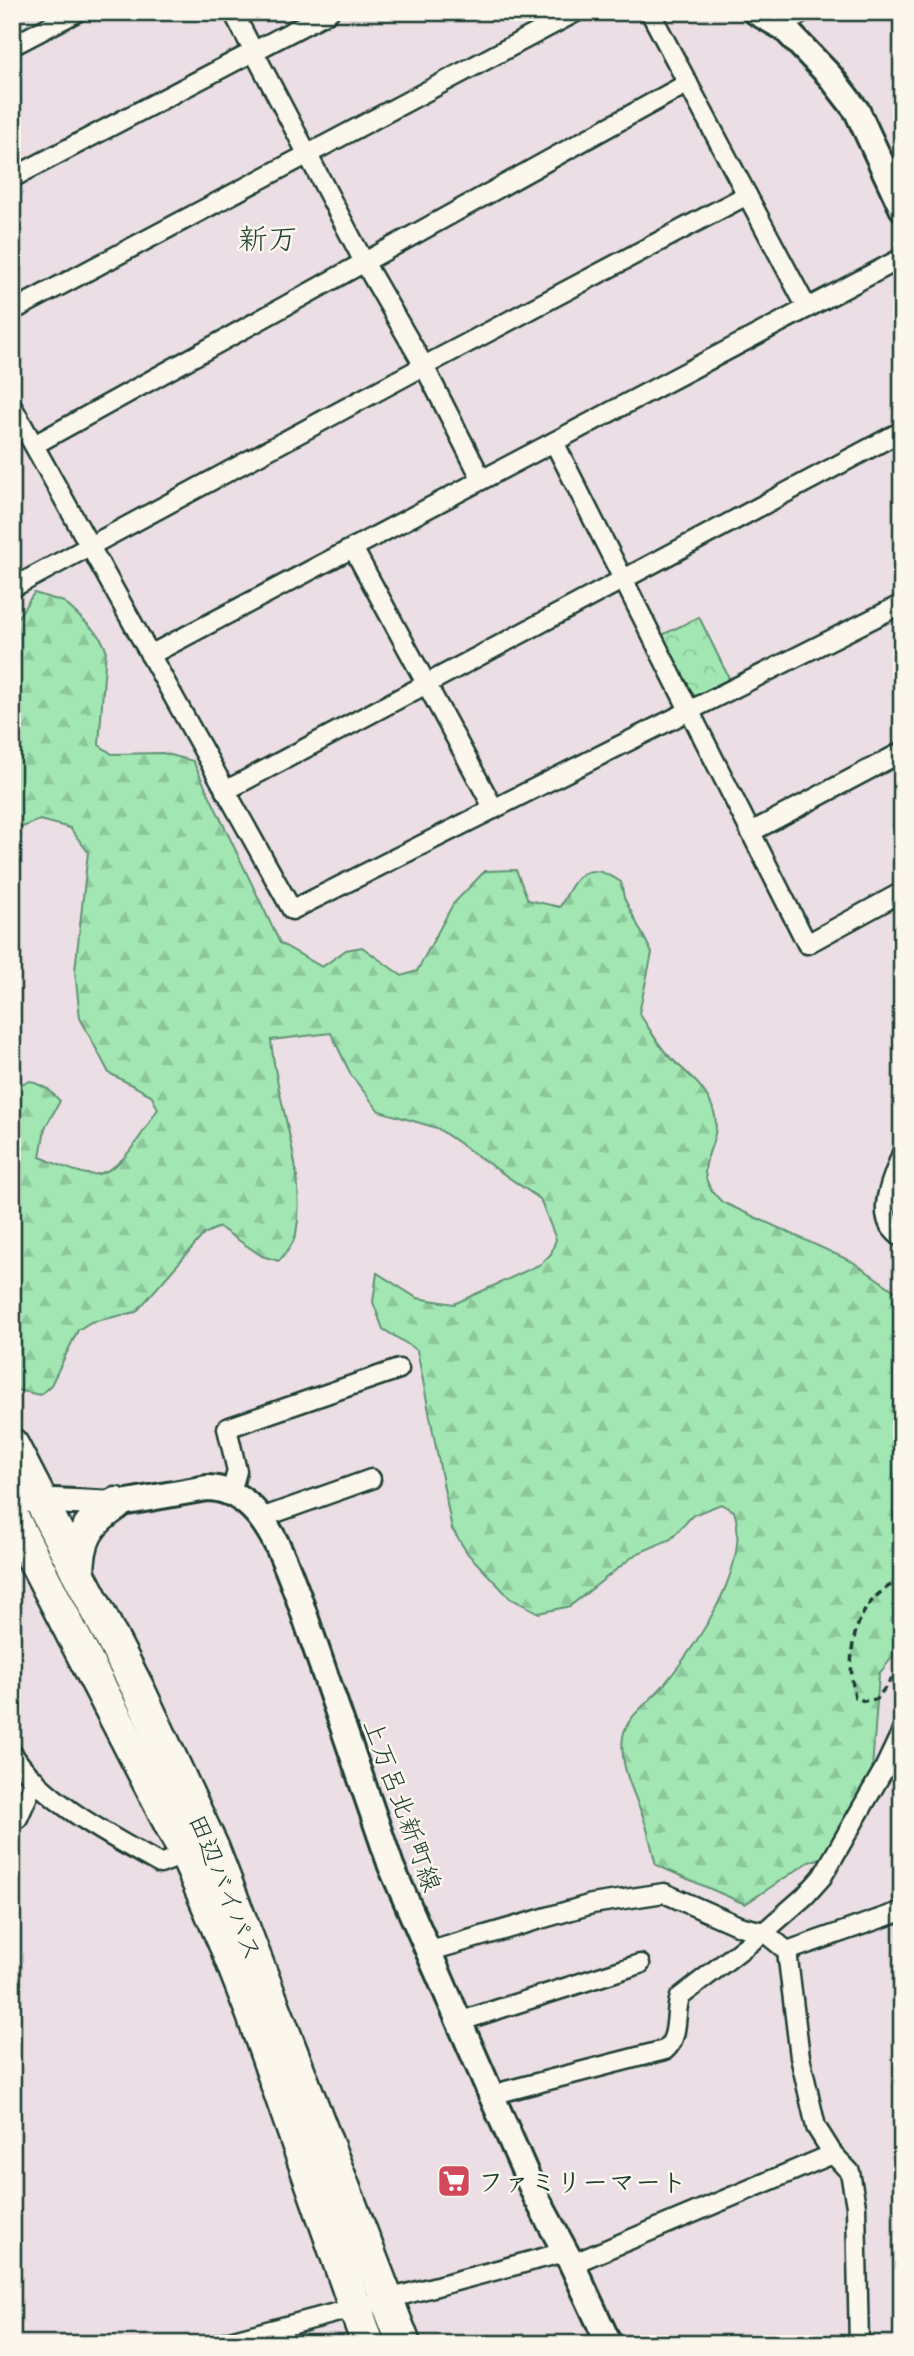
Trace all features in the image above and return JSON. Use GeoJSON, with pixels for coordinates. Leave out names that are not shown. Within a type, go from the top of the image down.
{"type":"FeatureCollection","features":[{"type":"Feature","properties":{"kind":"highway","name":"田辺バイパス"},"geometry":{"type":"LineString","coordinates":[[12,1445],[27,1501],[78,1572],[139,1690],[212,1847],[404,2344]]}},
{"type":"Feature","properties":{"kind":"highway"},"geometry":{"type":"LineString","coordinates":[[78,1572],[81,1543],[88,1529],[96,1517],[116,1504]]}},
{"type":"Feature","properties":{"kind":"highway","name":"田辺バイパス"},"geometry":{"type":"LineString","coordinates":[[12,1517],[186,1854],[253,2015],[368,2344]]}},
{"type":"Feature","properties":{"kind":"main road"},"geometry":{"type":"LineString","coordinates":[[756,12],[793,20],[857,111],[902,208]]}},
{"type":"Feature","properties":{"kind":"main road"},"geometry":{"type":"LineString","coordinates":[[27,1501],[116,1504],[207,1488],[231,1492]]}},
{"type":"Feature","properties":{"kind":"main road","name":"上万呂北新町線"},"geometry":{"type":"LineString","coordinates":[[231,1492],[247,1503],[261,1518],[283,1558],[391,1866],[536,2197],[569,2258],[609,2344]]}},
{"type":"Feature","properties":{"kind":"street"},"geometry":{"type":"LineString","coordinates":[[12,46],[77,12]]}},
{"type":"Feature","properties":{"kind":"street"},"geometry":{"type":"LineString","coordinates":[[233,12],[364,262],[424,366],[481,478]]}},
{"type":"Feature","properties":{"kind":"street"},"geometry":{"type":"LineString","coordinates":[[12,178],[329,12]]}},
{"type":"Feature","properties":{"kind":"street"},"geometry":{"type":"LineString","coordinates":[[12,311],[576,12]]}},
{"type":"Feature","properties":{"kind":"street"},"geometry":{"type":"LineString","coordinates":[[650,12],[807,308]]}},
{"type":"Feature","properties":{"kind":"street"},"geometry":{"type":"LineString","coordinates":[[34,445],[688,83]]}},
{"type":"Feature","properties":{"kind":"street"},"geometry":{"type":"LineString","coordinates":[[12,588],[747,195]]}},
{"type":"Feature","properties":{"kind":"street"},"geometry":{"type":"LineString","coordinates":[[150,655],[902,258]]}},
{"type":"Feature","properties":{"kind":"street"},"geometry":{"type":"LineString","coordinates":[[12,407],[292,910],[902,604]]}},
{"type":"Feature","properties":{"kind":"street"},"geometry":{"type":"LineString","coordinates":[[225,790],[902,431]]}},
{"type":"Feature","properties":{"kind":"street"},"geometry":{"type":"LineString","coordinates":[[554,442],[807,944],[901,893]]}},
{"type":"Feature","properties":{"kind":"street"},"geometry":{"type":"LineString","coordinates":[[353,548],[494,809]]}},
{"type":"Feature","properties":{"kind":"street"},"geometry":{"type":"LineString","coordinates":[[751,832],[902,752]]}},
{"type":"Feature","properties":{"kind":"street"},"geometry":{"type":"LineString","coordinates":[[902,1153],[888,1195],[886,1213],[890,1226],[902,1238]]}},
{"type":"Feature","properties":{"kind":"street"},"geometry":{"type":"LineString","coordinates":[[231,1492],[237,1471],[227,1427],[399,1369]]}},
{"type":"Feature","properties":{"kind":"street"},"geometry":{"type":"LineString","coordinates":[[261,1518],[370,1479]]}},
{"type":"Feature","properties":{"kind":"street"},"geometry":{"type":"LineString","coordinates":[[491,2097],[665,2050],[673,2040],[680,1997],[764,1932],[822,1877],[883,1771],[902,1731]]}},
{"type":"Feature","properties":{"kind":"street"},"geometry":{"type":"LineString","coordinates":[[12,1753],[23,1770],[57,1799],[112,1837],[160,1864],[186,1854]]}},
{"type":"Feature","properties":{"kind":"street"},"geometry":{"type":"LineString","coordinates":[[12,1821],[18,1818],[35,1780]]}},
{"type":"Feature","properties":{"kind":"street"},"geometry":{"type":"LineString","coordinates":[[427,1952],[592,1903],[664,1893],[739,1926],[764,1932],[788,1951],[800,2057],[816,2127],[833,2154],[850,2172],[856,2206],[859,2344]]}},
{"type":"Feature","properties":{"kind":"street"},"geometry":{"type":"LineString","coordinates":[[788,1951],[902,1911]]}},
{"type":"Feature","properties":{"kind":"street"},"geometry":{"type":"LineString","coordinates":[[458,2022],[640,1964]]}},
{"type":"Feature","properties":{"kind":"street"},"geometry":{"type":"LineString","coordinates":[[218,2344],[355,2308],[569,2258],[833,2154]]}},
{"type":"Feature","properties":{"kind":"path"},"geometry":{"type":"LineString","coordinates":[[902,1580],[887,1586],[873,1599],[852,1639],[855,1697],[864,1701],[877,1699],[902,1664]]}},
{"type":"Feature","properties":{"kind":"green space"},"geometry":{"type":"Polygon","coordinates":[[[34,593],[64,602],[99,635],[106,649],[99,745],[112,754],[163,753],[193,761],[280,943],[322,967],[346,950],[362,947],[402,976],[417,971],[453,904],[485,871],[516,870],[528,900],[560,907],[577,879],[590,871],[609,875],[621,882],[624,898],[652,953],[639,1013],[663,1049],[706,1094],[714,1112],[716,1125],[705,1167],[711,1189],[722,1202],[853,1262],[902,1296],[902,1645],[879,1674],[872,1769],[859,1829],[840,1852],[809,1862],[745,1904],[656,1865],[644,1819],[625,1769],[623,1737],[633,1716],[662,1687],[690,1650],[718,1605],[735,1556],[737,1533],[734,1511],[721,1504],[693,1515],[671,1539],[636,1554],[570,1606],[539,1613],[510,1598],[468,1554],[452,1529],[417,1350],[383,1329],[373,1302],[377,1273],[417,1298],[454,1304],[541,1264],[551,1254],[556,1239],[540,1199],[437,1128],[379,1111],[351,1075],[331,1033],[271,1040],[295,1162],[299,1210],[296,1234],[279,1261],[262,1256],[219,1227],[204,1234],[136,1312],[91,1322],[78,1330],[51,1385],[40,1395],[12,1389],[12,1092],[16,1085],[31,1081],[48,1089],[60,1101],[45,1128],[40,1157],[87,1174],[99,1174],[119,1162],[158,1109],[151,1095],[109,1073],[80,1018],[75,971],[88,852],[70,828],[40,820],[12,831],[12,626],[34,593]]]}},
{"type":"Feature","properties":{"kind":"green space"},"geometry":{"type":"Polygon","coordinates":[[[699,617],[732,684],[689,704],[658,637],[699,617]]]}},
{"type":"Feature","properties":{"kind":"place","name":"ファミリーマート"},"geometry":{"type":"Point","coordinates":[454,2181]}},
{"type":"Feature","properties":{"kind":"district","name":"新万"},"geometry":{"type":"Point","coordinates":[268,238]}}]}
